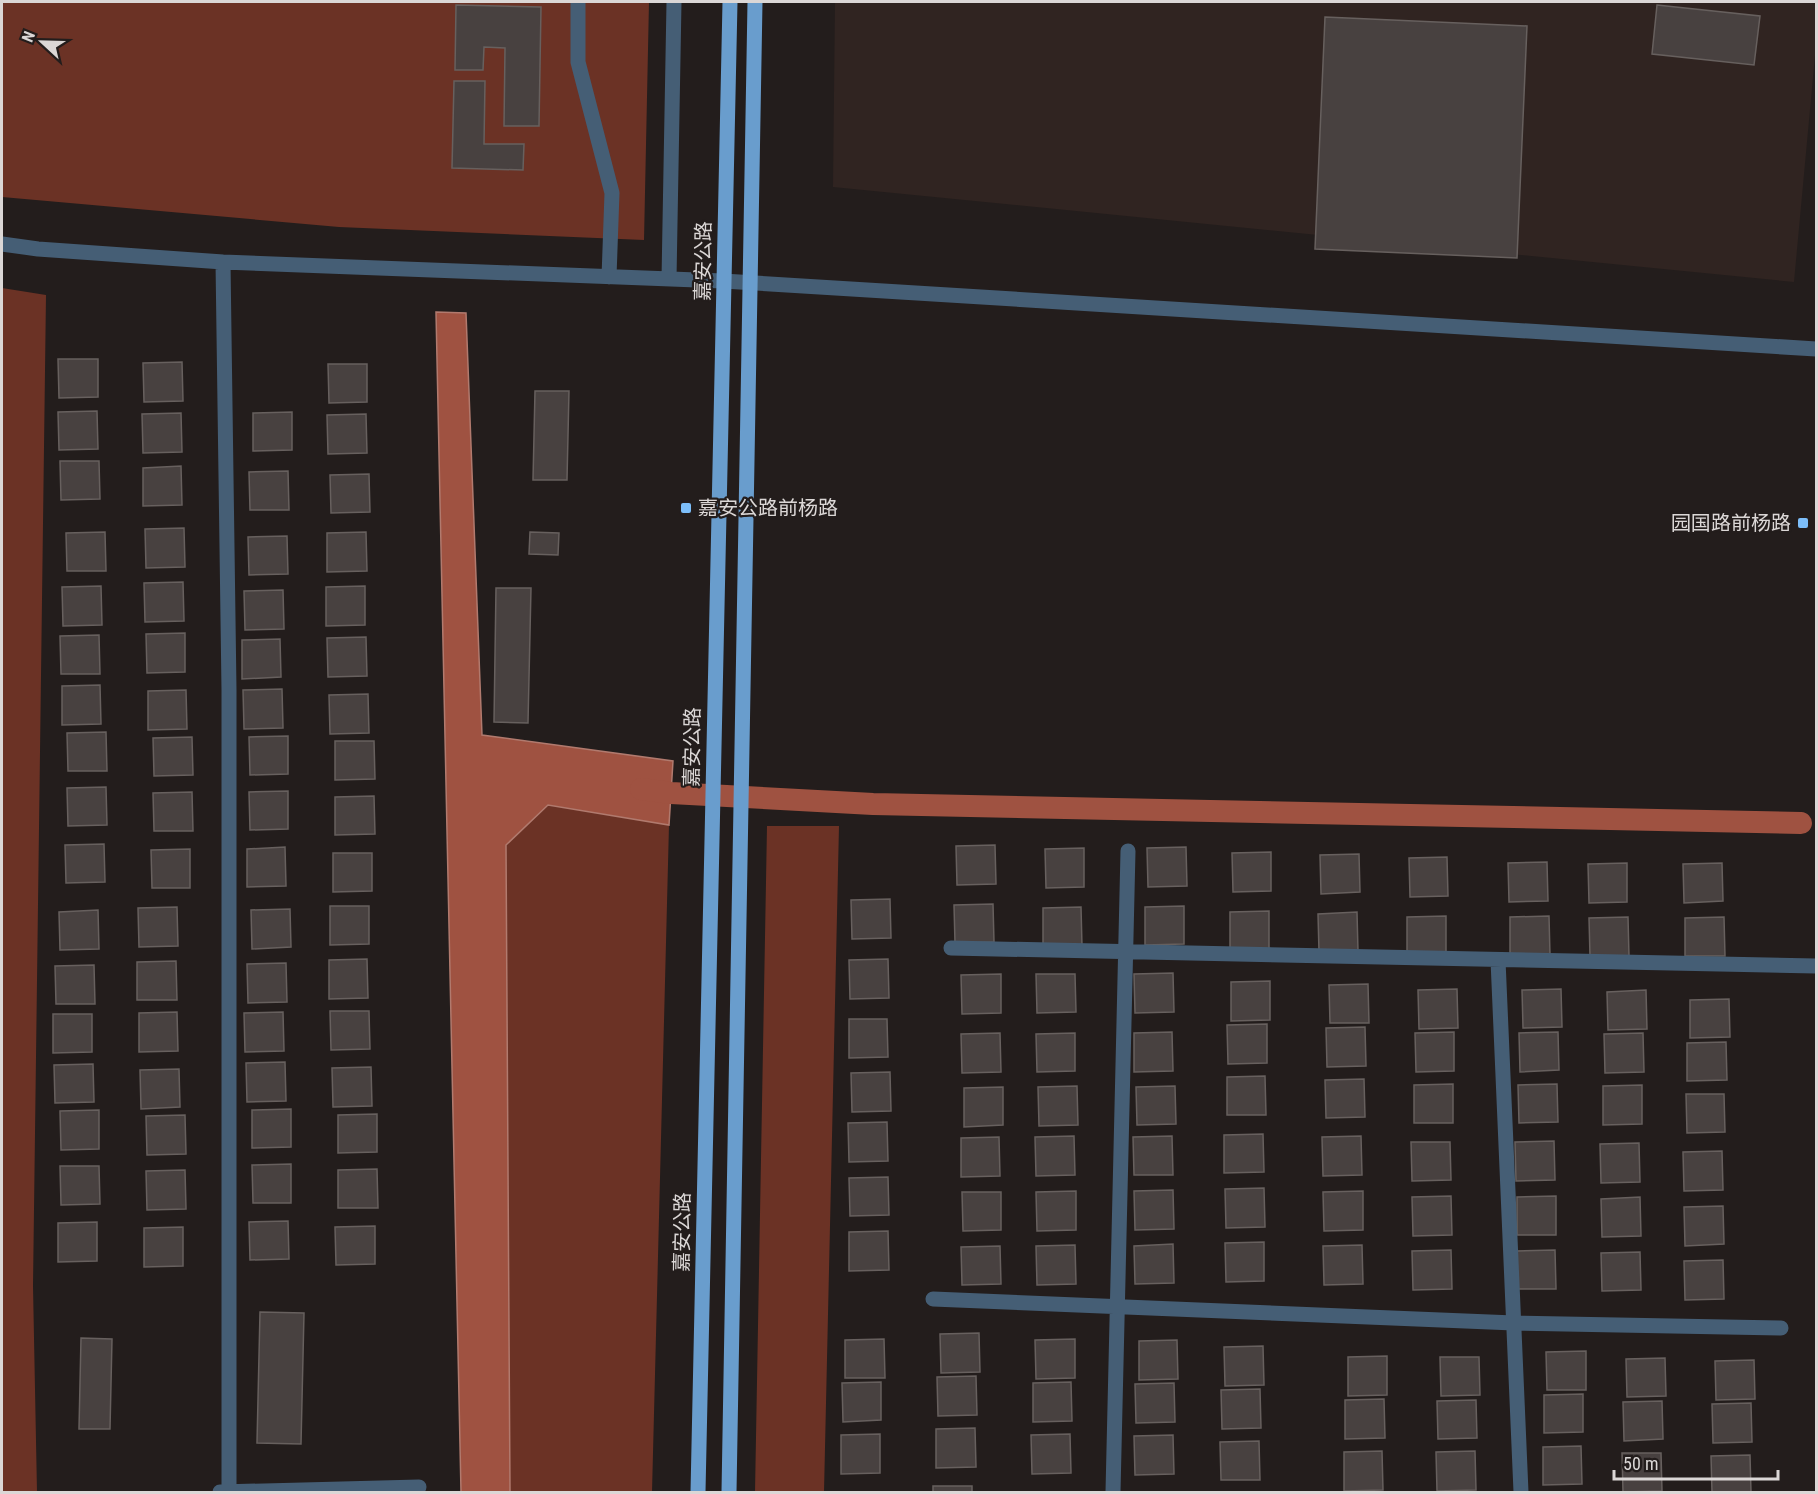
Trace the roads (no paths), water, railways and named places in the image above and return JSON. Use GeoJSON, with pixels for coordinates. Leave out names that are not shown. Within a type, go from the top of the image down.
{"type":"FeatureCollection","features":[{"type":"Feature","properties":{"kind":"main road","name":"嘉安公路"},"geometry":{"type":"LineString","coordinates":[[698,1492],[730,2]]}},
{"type":"Feature","properties":{"kind":"main road"},"geometry":{"type":"LineString","coordinates":[[729,1492],[755,2]]}},
{"type":"Feature","properties":{"kind":"street"},"geometry":{"type":"LineString","coordinates":[[578,2],[578,62],[612,193],[609,277]]}},
{"type":"Feature","properties":{"kind":"street"},"geometry":{"type":"LineString","coordinates":[[669,279],[674,2]]}},
{"type":"Feature","properties":{"kind":"street"},"geometry":{"type":"LineString","coordinates":[[2,244],[38,249],[223,262],[723,281],[1816,350]]}},
{"type":"Feature","properties":{"kind":"street"},"geometry":{"type":"LineString","coordinates":[[223,262],[229,690],[229,1492]]}},
{"type":"Feature","properties":{"kind":"street"},"geometry":{"type":"LineString","coordinates":[[1113,1492],[1128,851]]}},
{"type":"Feature","properties":{"kind":"street"},"geometry":{"type":"LineString","coordinates":[[951,948],[1816,966]]}},
{"type":"Feature","properties":{"kind":"street"},"geometry":{"type":"LineString","coordinates":[[1498,960],[1521,1492]]}},
{"type":"Feature","properties":{"kind":"street"},"geometry":{"type":"LineString","coordinates":[[933,1299],[1514,1323],[1781,1328]]}},
{"type":"Feature","properties":{"kind":"street"},"geometry":{"type":"LineString","coordinates":[[220,1492],[409,1489]]}},
{"type":"Feature","properties":{"kind":"waterway"},"geometry":{"type":"LineString","coordinates":[[641,789],[671,793],[873,804],[1801,823]]}},
{"type":"Feature","properties":{"kind":"place","name":"嘉安公路前杨路"},"geometry":{"type":"Point","coordinates":[686,508]}},
{"type":"Feature","properties":{"kind":"place","name":"园国路前杨路"},"geometry":{"type":"Point","coordinates":[1803,523]}}]}
